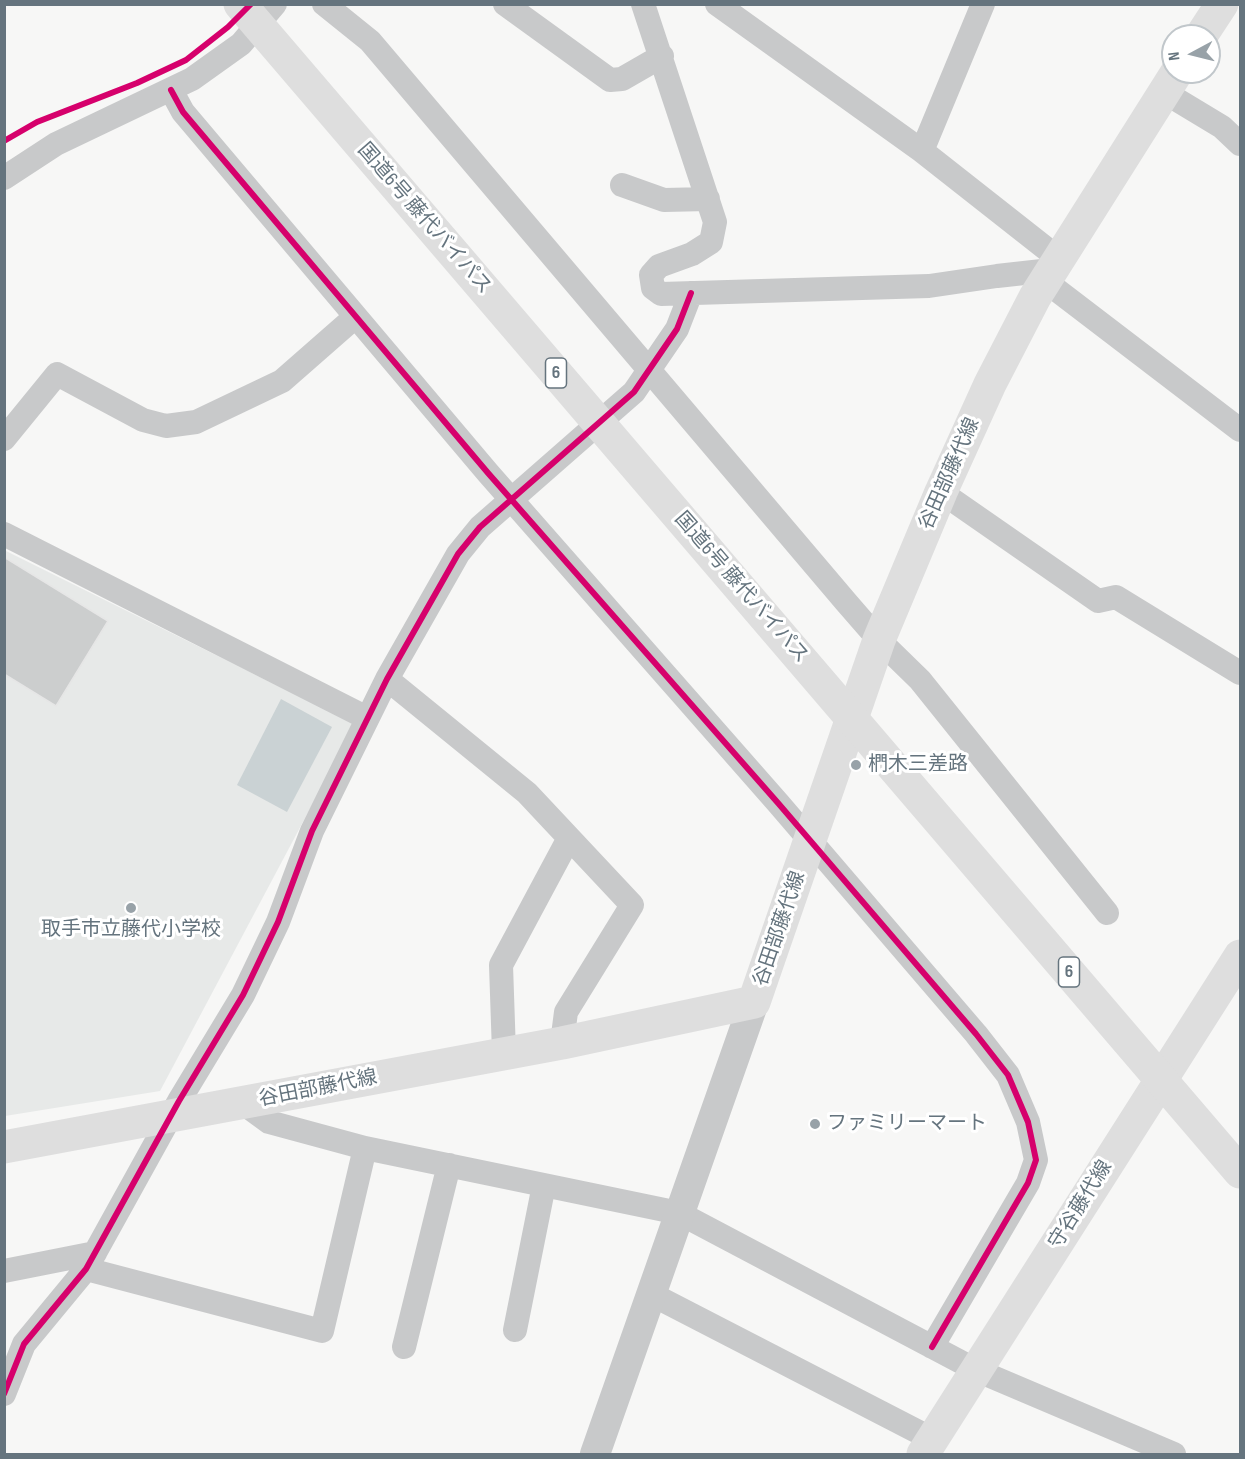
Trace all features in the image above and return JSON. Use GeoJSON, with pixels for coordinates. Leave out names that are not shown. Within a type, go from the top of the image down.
{"type":"FeatureCollection","features":[{"type":"Feature","properties":{"kind":"main road","name":"国道6号 藤代バイパス"},"geometry":{"type":"LineString","coordinates":[[240,4],[1240,1172]]}},
{"type":"Feature","properties":{"kind":"main road"},"geometry":{"type":"LineString","coordinates":[[1209,24],[1222,4]]}},
{"type":"Feature","properties":{"kind":"main road","name":"谷田部藤代線"},"geometry":{"type":"LineString","coordinates":[[4,1147],[562,1043],[754,1002],[879,640],[941,492],[990,384],[1051,270],[1169,84]]}},
{"type":"Feature","properties":{"kind":"main road","name":"守谷藤代線"},"geometry":{"type":"LineString","coordinates":[[927,1447],[1240,956]]}},
{"type":"Feature","properties":{"kind":"street"},"geometry":{"type":"LineString","coordinates":[[4,178],[56,144],[192,79],[241,44],[275,4]]}},
{"type":"Feature","properties":{"kind":"street"},"geometry":{"type":"LineString","coordinates":[[324,4],[370,41],[879,640],[920,680],[1107,913]]}},
{"type":"Feature","properties":{"kind":"street"},"geometry":{"type":"LineString","coordinates":[[505,4],[610,80],[622,79],[662,56]]}},
{"type":"Feature","properties":{"kind":"street"},"geometry":{"type":"LineString","coordinates":[[643,4],[715,222],[711,242],[692,254],[659,266],[651,275],[653,288],[661,294],[929,286],[1005,274],[1051,270]]}},
{"type":"Feature","properties":{"kind":"street"},"geometry":{"type":"LineString","coordinates":[[717,4],[922,151],[1051,270],[1240,430]]}},
{"type":"Feature","properties":{"kind":"street"},"geometry":{"type":"LineString","coordinates":[[922,151],[983,4]]}},
{"type":"Feature","properties":{"kind":"street"},"geometry":{"type":"LineString","coordinates":[[1172,84],[1240,144]]}},
{"type":"Feature","properties":{"kind":"street"},"geometry":{"type":"LineString","coordinates":[[171,90],[183,112],[510,500],[810,841],[1008,1075],[1028,1122],[1036,1160],[1028,1183],[932,1347]]}},
{"type":"Feature","properties":{"kind":"street"},"geometry":{"type":"LineString","coordinates":[[622,185],[664,200],[708,199]]}},
{"type":"Feature","properties":{"kind":"street"},"geometry":{"type":"LineString","coordinates":[[4,1394],[24,1344],[91,1261],[170,1117],[243,994],[278,922],[312,831],[367,718],[458,554],[480,527],[634,392],[677,329],[691,293]]}},
{"type":"Feature","properties":{"kind":"street"},"geometry":{"type":"LineString","coordinates":[[4,439],[57,374],[142,420],[166,426],[196,422],[282,381],[355,317]]}},
{"type":"Feature","properties":{"kind":"street"},"geometry":{"type":"LineString","coordinates":[[941,492],[1098,601],[1116,597],[1240,673]]}},
{"type":"Feature","properties":{"kind":"street"},"geometry":{"type":"LineString","coordinates":[[4,534],[367,718]]}},
{"type":"Feature","properties":{"kind":"street"},"geometry":{"type":"LineString","coordinates":[[387,679],[527,793],[632,905],[566,1012],[562,1043]]}},
{"type":"Feature","properties":{"kind":"street"},"geometry":{"type":"LineString","coordinates":[[504,1053],[501,965],[569,838]]}},
{"type":"Feature","properties":{"kind":"street"},"geometry":{"type":"LineString","coordinates":[[595,1455],[754,1002]]}},
{"type":"Feature","properties":{"kind":"street"},"geometry":{"type":"LineString","coordinates":[[243,1103],[269,1122],[365,1148],[679,1213],[976,1370],[1174,1455]]}},
{"type":"Feature","properties":{"kind":"street"},"geometry":{"type":"LineString","coordinates":[[4,1271],[91,1261],[322,1331],[365,1148]]}},
{"type":"Feature","properties":{"kind":"street"},"geometry":{"type":"LineString","coordinates":[[404,1347],[449,1165]]}},
{"type":"Feature","properties":{"kind":"street"},"geometry":{"type":"LineString","coordinates":[[515,1330],[544,1185]]}},
{"type":"Feature","properties":{"kind":"street"},"geometry":{"type":"LineString","coordinates":[[651,1294],[927,1447]]}},
{"type":"Feature","properties":{"kind":"shaded area","name":"取手市立藤代小学校"},"geometry":{"type":"Polygon","coordinates":[[[4,550],[355,724],[160,1091],[5,1116],[4,550]]]}},
{"type":"Feature","properties":{"kind":"shaded area"},"geometry":{"type":"Polygon","coordinates":[[[281,699],[332,727],[287,812],[237,785],[281,699]]]}},
{"type":"Feature","properties":{"kind":"building"},"geometry":{"type":"Polygon","coordinates":[[[4,557],[108,621],[56,706],[4,674],[4,557]]]}},
{"type":"Feature","properties":{"kind":"cycle path"},"geometry":{"type":"LineString","coordinates":[[4,141],[37,122],[137,83],[186,60],[228,27],[251,4]]}},
{"type":"Feature","properties":{"kind":"cycle path"},"geometry":{"type":"LineString","coordinates":[[171,90],[183,112],[488,473],[778,803],[976,1034],[1008,1075],[1028,1122],[1036,1160],[1028,1183],[932,1347]]}},
{"type":"Feature","properties":{"kind":"cycle path"},"geometry":{"type":"LineString","coordinates":[[4,1394],[24,1344],[86,1269],[179,1101],[243,995],[278,922],[312,831],[387,679],[458,554],[480,527],[634,392],[677,329],[691,293]]}},
{"type":"Feature","properties":{"kind":"place","name":"椚木三差路"},"geometry":{"type":"Point","coordinates":[856,765]}},
{"type":"Feature","properties":{"kind":"place","name":"取手市立藤代小学校"},"geometry":{"type":"Point","coordinates":[131,908]}},
{"type":"Feature","properties":{"kind":"place","name":"ファミリーマート"},"geometry":{"type":"Point","coordinates":[815,1124]}}]}
